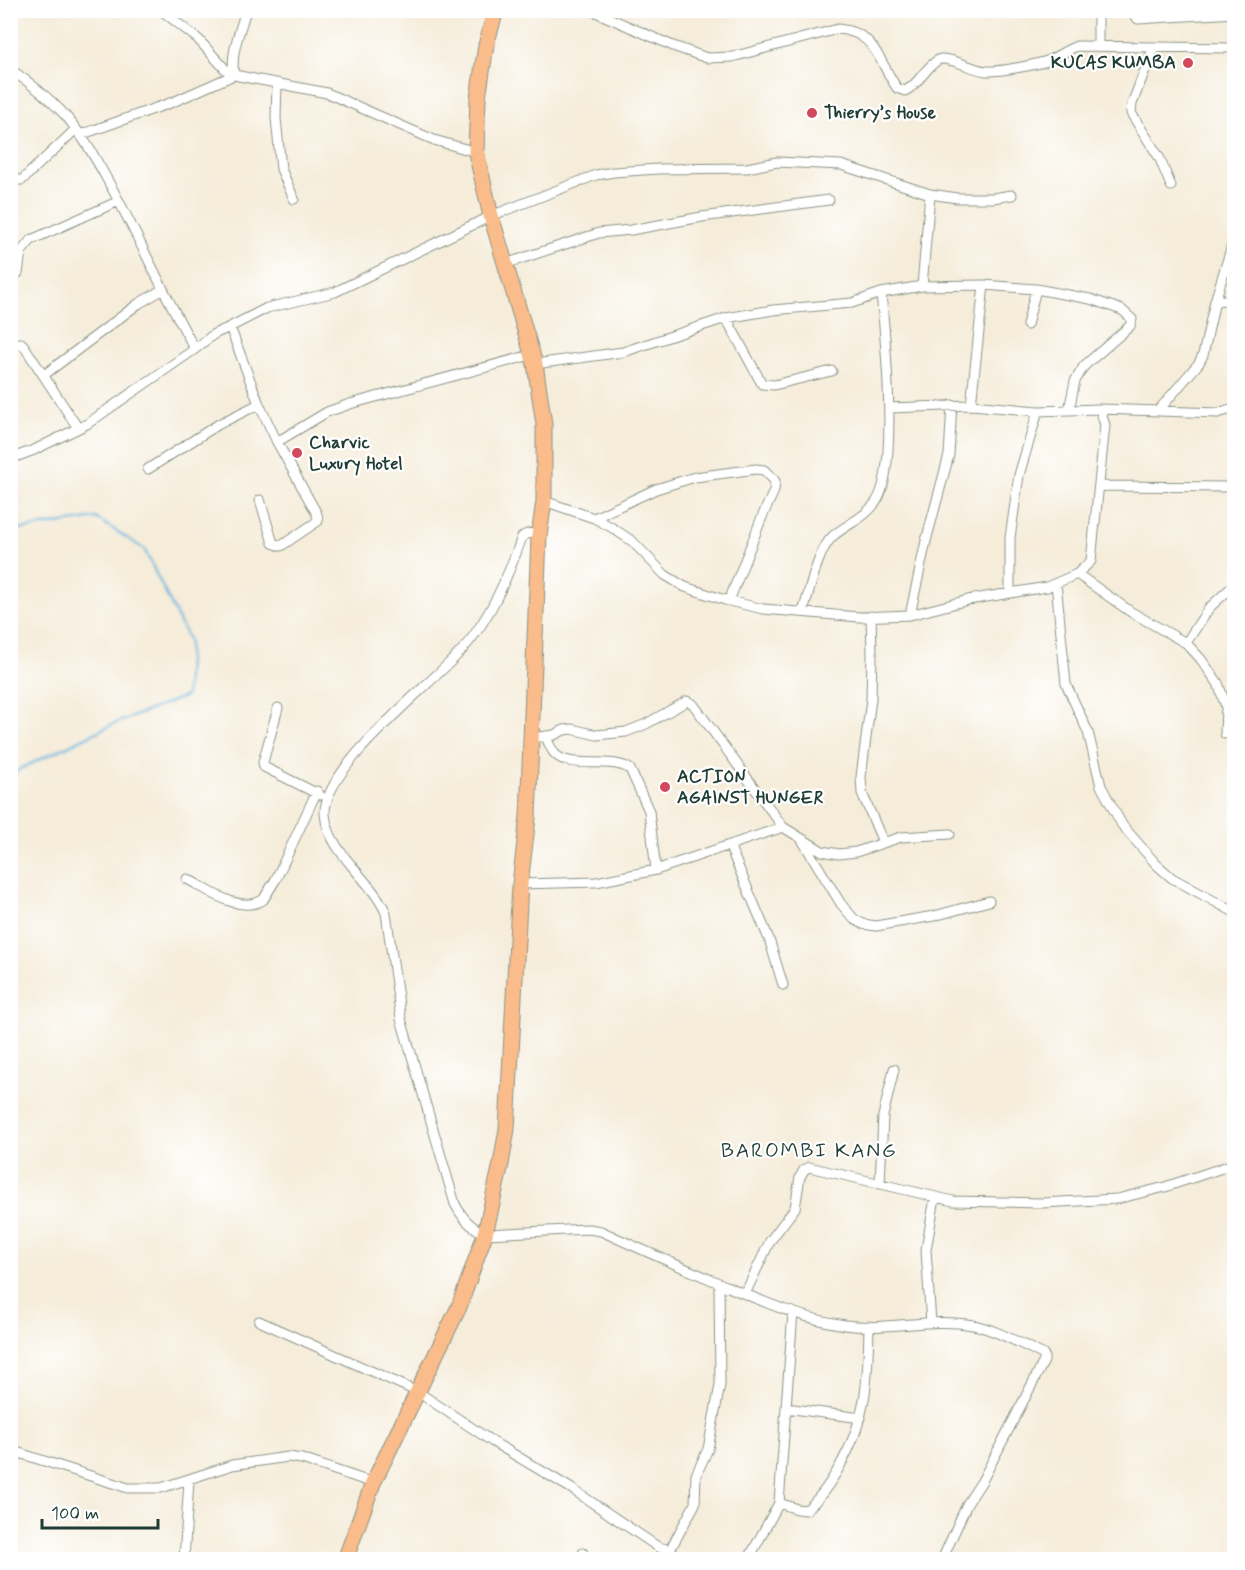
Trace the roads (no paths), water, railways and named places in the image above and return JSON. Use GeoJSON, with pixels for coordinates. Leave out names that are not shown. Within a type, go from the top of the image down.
{"type":"FeatureCollection","features":[{"type":"Feature","properties":{"kind":"highway"},"geometry":{"type":"LineString","coordinates":[[345,1560],[373,1483],[459,1306],[485,1234],[507,1130],[520,884],[538,737],[539,536],[544,501],[543,424],[533,360],[491,216],[476,152],[478,98],[486,45],[496,10]]}},
{"type":"Feature","properties":{"kind":"street"},"geometry":{"type":"LineString","coordinates":[[161,10],[198,39],[226,70],[234,75],[327,93],[434,140],[476,152]]}},
{"type":"Feature","properties":{"kind":"street"},"geometry":{"type":"LineString","coordinates":[[234,75],[232,67],[234,51],[246,10]]}},
{"type":"Feature","properties":{"kind":"street"},"geometry":{"type":"LineString","coordinates":[[591,10],[673,46],[707,58],[732,57],[838,29],[850,30],[860,33],[870,43],[897,88],[905,91],[912,88],[928,67],[940,59],[987,71],[1048,60],[1077,46],[1153,49],[1234,48]]}},
{"type":"Feature","properties":{"kind":"street"},"geometry":{"type":"LineString","coordinates":[[1098,10],[1098,46]]}},
{"type":"Feature","properties":{"kind":"street"},"geometry":{"type":"LineString","coordinates":[[1129,10],[1138,19],[1234,13]]}},
{"type":"Feature","properties":{"kind":"street"},"geometry":{"type":"LineString","coordinates":[[1153,49],[1131,113],[1160,157],[1171,186]]}},
{"type":"Feature","properties":{"kind":"street"},"geometry":{"type":"LineString","coordinates":[[10,69],[41,91],[64,114],[89,146],[136,233],[162,290],[195,349]]}},
{"type":"Feature","properties":{"kind":"street"},"geometry":{"type":"LineString","coordinates":[[10,175],[17,180],[22,180],[78,132],[173,102],[234,75]]}},
{"type":"Feature","properties":{"kind":"street"},"geometry":{"type":"LineString","coordinates":[[277,83],[277,137],[281,169],[294,199]]}},
{"type":"Feature","properties":{"kind":"street"},"geometry":{"type":"LineString","coordinates":[[10,459],[78,428],[214,334],[267,308],[335,292],[491,216],[596,175],[658,169],[747,168],[777,162],[841,165],[930,194],[957,198],[993,198],[1012,195]]}},
{"type":"Feature","properties":{"kind":"street"},"geometry":{"type":"LineString","coordinates":[[922,286],[930,194]]}},
{"type":"Feature","properties":{"kind":"street"},"geometry":{"type":"LineString","coordinates":[[505,264],[599,233],[829,200]]}},
{"type":"Feature","properties":{"kind":"street"},"geometry":{"type":"LineString","coordinates":[[18,273],[21,252],[31,240],[119,201]]}},
{"type":"Feature","properties":{"kind":"street"},"geometry":{"type":"LineString","coordinates":[[1158,411],[1199,363],[1203,355],[1215,301],[1234,239]]}},
{"type":"Feature","properties":{"kind":"street"},"geometry":{"type":"LineString","coordinates":[[971,405],[984,285]]}},
{"type":"Feature","properties":{"kind":"street"},"geometry":{"type":"LineString","coordinates":[[277,442],[327,412],[350,404],[533,360],[623,352],[726,318],[773,310],[852,303],[881,293],[922,286],[984,285],[1036,289],[1090,299],[1122,310],[1132,319],[1130,326],[1083,366],[1075,381],[1069,410]]}},
{"type":"Feature","properties":{"kind":"street"},"geometry":{"type":"LineString","coordinates":[[1027,325],[1036,289]]}},
{"type":"Feature","properties":{"kind":"street"},"geometry":{"type":"LineString","coordinates":[[44,375],[138,304],[162,290]]}},
{"type":"Feature","properties":{"kind":"street"},"geometry":{"type":"LineString","coordinates":[[803,612],[824,548],[832,537],[864,516],[877,501],[886,481],[889,408],[881,293]]}},
{"type":"Feature","properties":{"kind":"street"},"geometry":{"type":"LineString","coordinates":[[1215,301],[1234,299]]}},
{"type":"Feature","properties":{"kind":"street"},"geometry":{"type":"LineString","coordinates":[[726,318],[762,384],[774,385],[832,371]]}},
{"type":"Feature","properties":{"kind":"street"},"geometry":{"type":"LineString","coordinates":[[230,327],[259,404],[277,442],[317,514],[318,521],[281,546],[276,545],[273,543],[260,500]]}},
{"type":"Feature","properties":{"kind":"street"},"geometry":{"type":"LineString","coordinates":[[10,344],[21,343],[24,346],[78,428]]}},
{"type":"Feature","properties":{"kind":"street"},"geometry":{"type":"LineString","coordinates":[[148,470],[219,424],[259,404]]}},
{"type":"Feature","properties":{"kind":"street"},"geometry":{"type":"LineString","coordinates":[[910,615],[926,541],[949,455],[952,405]]}},
{"type":"Feature","properties":{"kind":"street"},"geometry":{"type":"LineString","coordinates":[[889,408],[971,405],[1038,411],[1101,409],[1218,413],[1234,408]]}},
{"type":"Feature","properties":{"kind":"street"},"geometry":{"type":"LineString","coordinates":[[544,501],[594,518],[611,527],[632,541],[665,575],[685,587],[729,601],[763,609],[871,616],[910,615],[1010,591],[1047,587],[1077,574],[1091,561],[1105,425],[1101,409]]}},
{"type":"Feature","properties":{"kind":"street"},"geometry":{"type":"LineString","coordinates":[[1010,591],[1010,538],[1016,496],[1022,464],[1038,411]]}},
{"type":"Feature","properties":{"kind":"street"},"geometry":{"type":"LineString","coordinates":[[594,518],[656,489],[694,477],[764,470],[775,482],[774,491],[729,601]]}},
{"type":"Feature","properties":{"kind":"street"},"geometry":{"type":"LineString","coordinates":[[1099,486],[1234,487]]}},
{"type":"Feature","properties":{"kind":"street"},"geometry":{"type":"LineString","coordinates":[[539,536],[532,533],[522,537],[497,598],[463,649],[375,733],[332,786],[326,800],[325,813],[330,834],[381,900],[387,913],[401,1019],[455,1204],[462,1218],[473,1228],[485,1234],[574,1229],[601,1231],[683,1269],[793,1312],[844,1325],[953,1322],[990,1329],[1044,1356],[1045,1359],[982,1481],[967,1504],[942,1560]]}},
{"type":"Feature","properties":{"kind":"street"},"geometry":{"type":"LineString","coordinates":[[1077,574],[1131,612],[1186,644],[1200,658],[1218,682],[1226,707],[1225,734]]}},
{"type":"Feature","properties":{"kind":"street"},"geometry":{"type":"LineString","coordinates":[[1056,583],[1066,684],[1088,732],[1101,786],[1122,825],[1156,864],[1172,878],[1234,912]]}},
{"type":"Feature","properties":{"kind":"street"},"geometry":{"type":"LineString","coordinates":[[1186,644],[1209,608],[1234,585]]}},
{"type":"Feature","properties":{"kind":"street"},"geometry":{"type":"LineString","coordinates":[[871,616],[873,654],[871,699],[861,777],[862,793],[883,842]]}},
{"type":"Feature","properties":{"kind":"street"},"geometry":{"type":"LineString","coordinates":[[538,737],[572,729],[597,735],[626,732],[646,724],[687,701],[693,704],[783,827],[822,851],[840,855],[901,837],[950,834]]}},
{"type":"Feature","properties":{"kind":"street"},"geometry":{"type":"LineString","coordinates":[[278,708],[263,762],[264,767],[316,791],[326,800]]}},
{"type":"Feature","properties":{"kind":"street"},"geometry":{"type":"LineString","coordinates":[[538,737],[562,759],[619,764],[630,769],[649,811],[656,870]]}},
{"type":"Feature","properties":{"kind":"street"},"geometry":{"type":"LineString","coordinates":[[187,879],[239,905],[249,905],[263,900],[276,879],[316,791]]}},
{"type":"Feature","properties":{"kind":"street"},"geometry":{"type":"LineString","coordinates":[[520,884],[596,882],[656,870],[783,827]]}},
{"type":"Feature","properties":{"kind":"street"},"geometry":{"type":"LineString","coordinates":[[800,838],[841,904],[854,919],[863,924],[876,926],[934,916],[989,901]]}},
{"type":"Feature","properties":{"kind":"street"},"geometry":{"type":"LineString","coordinates":[[729,844],[769,939],[783,985]]}},
{"type":"Feature","properties":{"kind":"street"},"geometry":{"type":"LineString","coordinates":[[880,1184],[883,1116],[894,1069]]}},
{"type":"Feature","properties":{"kind":"street"},"geometry":{"type":"LineString","coordinates":[[745,1294],[770,1240],[795,1208],[800,1177],[809,1167],[935,1198],[973,1202],[1041,1203],[1117,1199],[1165,1187],[1233,1164],[1234,1188]]}},
{"type":"Feature","properties":{"kind":"street"},"geometry":{"type":"LineString","coordinates":[[931,1323],[926,1250],[935,1198]]}},
{"type":"Feature","properties":{"kind":"street"},"geometry":{"type":"LineString","coordinates":[[259,1321],[418,1392],[493,1442],[572,1489],[658,1547],[667,1550],[671,1548],[695,1504],[696,1475],[708,1449],[720,1385],[719,1283]]}},
{"type":"Feature","properties":{"kind":"street"},"geometry":{"type":"LineString","coordinates":[[748,1560],[779,1503],[793,1312]]}},
{"type":"Feature","properties":{"kind":"street"},"geometry":{"type":"LineString","coordinates":[[779,1503],[806,1510],[815,1503],[832,1481],[851,1448],[861,1418],[868,1383],[869,1326]]}},
{"type":"Feature","properties":{"kind":"street"},"geometry":{"type":"LineString","coordinates":[[786,1408],[861,1418]]}},
{"type":"Feature","properties":{"kind":"street"},"geometry":{"type":"LineString","coordinates":[[10,1450],[128,1488],[161,1488],[232,1465],[288,1457],[373,1483]]}},
{"type":"Feature","properties":{"kind":"street"},"geometry":{"type":"LineString","coordinates":[[184,1560],[189,1480]]}},
{"type":"Feature","properties":{"kind":"waterway"},"geometry":{"type":"LineString","coordinates":[[10,531],[96,518],[144,549],[189,641],[186,696],[111,725],[18,770],[10,779]]}},
{"type":"Feature","properties":{"kind":"place","name":"KUCAS KUMBA"},"geometry":{"type":"Point","coordinates":[1188,63]}},
{"type":"Feature","properties":{"kind":"place","name":"Thierry’s House"},"geometry":{"type":"Point","coordinates":[812,113]}},
{"type":"Feature","properties":{"kind":"place","name":"Charvic Luxury Hotel"},"geometry":{"type":"Point","coordinates":[297,453]}},
{"type":"Feature","properties":{"kind":"place","name":"ACTION AGAINST HUNGER"},"geometry":{"type":"Point","coordinates":[665,787]}},
{"type":"Feature","properties":{"kind":"district","name":"BAROMBI KANG"},"geometry":{"type":"Point","coordinates":[809,1151]}}]}
